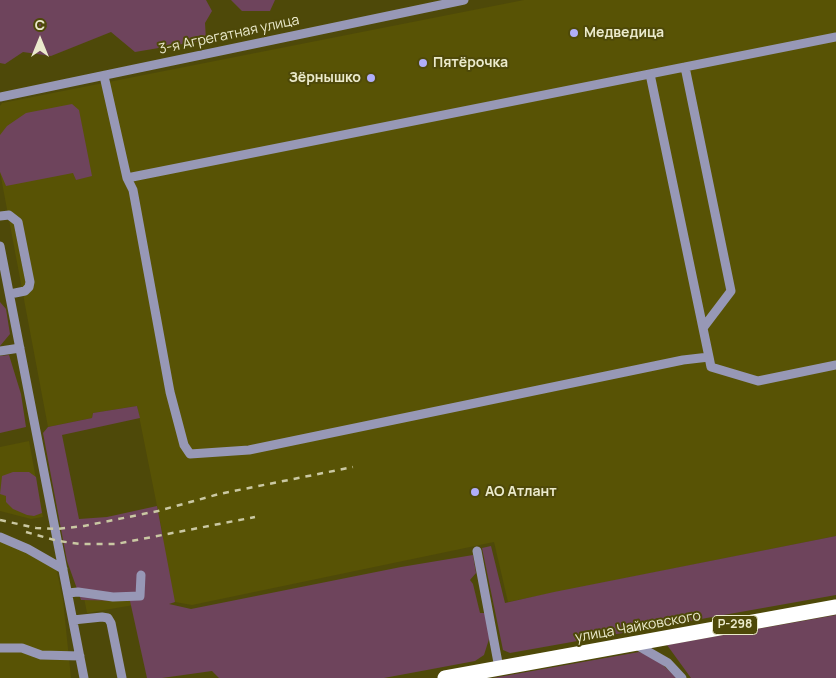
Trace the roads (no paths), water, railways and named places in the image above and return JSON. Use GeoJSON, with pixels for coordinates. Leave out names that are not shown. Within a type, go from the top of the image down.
{"type":"FeatureCollection","features":[{"type":"Feature","properties":{"kind":"highway","name":"улица Чайковского"},"geometry":{"type":"LineString","coordinates":[[445,678],[836,607]]}},
{"type":"Feature","properties":{"kind":"street","name":"3-я Агрегатная улица"},"geometry":{"type":"LineString","coordinates":[[0,97],[464,0]]}},
{"type":"Feature","properties":{"kind":"street"},"geometry":{"type":"LineString","coordinates":[[127,178],[836,37]]}},
{"type":"Feature","properties":{"kind":"street"},"geometry":{"type":"LineString","coordinates":[[685,67],[730,291],[703,328]]}},
{"type":"Feature","properties":{"kind":"street"},"geometry":{"type":"LineString","coordinates":[[650,74],[711,367],[758,381],[836,365]]}},
{"type":"Feature","properties":{"kind":"street"},"geometry":{"type":"LineString","coordinates":[[104,76],[127,178],[133,190],[170,392],[184,445],[190,454],[250,450],[683,360],[709,357]]}},
{"type":"Feature","properties":{"kind":"street"},"geometry":{"type":"LineString","coordinates":[[0,216],[9,216],[18,222],[30,282],[29,287],[25,291],[6,290]]}},
{"type":"Feature","properties":{"kind":"street"},"geometry":{"type":"LineString","coordinates":[[0,246],[6,290],[20,348],[84,678]]}},
{"type":"Feature","properties":{"kind":"street"},"geometry":{"type":"LineString","coordinates":[[0,351],[20,348]]}},
{"type":"Feature","properties":{"kind":"street"},"geometry":{"type":"LineString","coordinates":[[0,537],[28,549],[63,569]]}},
{"type":"Feature","properties":{"kind":"street"},"geometry":{"type":"LineString","coordinates":[[477,550],[499,668]]}},
{"type":"Feature","properties":{"kind":"street"},"geometry":{"type":"LineString","coordinates":[[68,593],[78,592],[113,597],[140,596],[142,575]]}},
{"type":"Feature","properties":{"kind":"street"},"geometry":{"type":"LineString","coordinates":[[73,620],[108,618],[111,623],[122,678]]}},
{"type":"Feature","properties":{"kind":"street"},"geometry":{"type":"LineString","coordinates":[[635,644],[668,663],[682,678]]}},
{"type":"Feature","properties":{"kind":"street"},"geometry":{"type":"LineString","coordinates":[[0,648],[22,648],[42,655],[80,656]]}},
{"type":"Feature","properties":{"kind":"railway"},"geometry":{"type":"LineString","coordinates":[[0,520],[36,528],[56,529],[84,526],[158,511],[219,494],[353,467]]}},
{"type":"Feature","properties":{"kind":"railway"},"geometry":{"type":"LineString","coordinates":[[26,532],[58,541],[81,544],[116,544],[255,517]]}},
{"type":"Feature","properties":{"kind":"place","name":"Медведица"},"geometry":{"type":"Point","coordinates":[574,33]}},
{"type":"Feature","properties":{"kind":"place","name":"Пятёрочка"},"geometry":{"type":"Point","coordinates":[423,63]}},
{"type":"Feature","properties":{"kind":"place","name":"Зёрнышко"},"geometry":{"type":"Point","coordinates":[371,78]}},
{"type":"Feature","properties":{"kind":"place","name":"АО Атлант"},"geometry":{"type":"Point","coordinates":[475,492]}}]}
